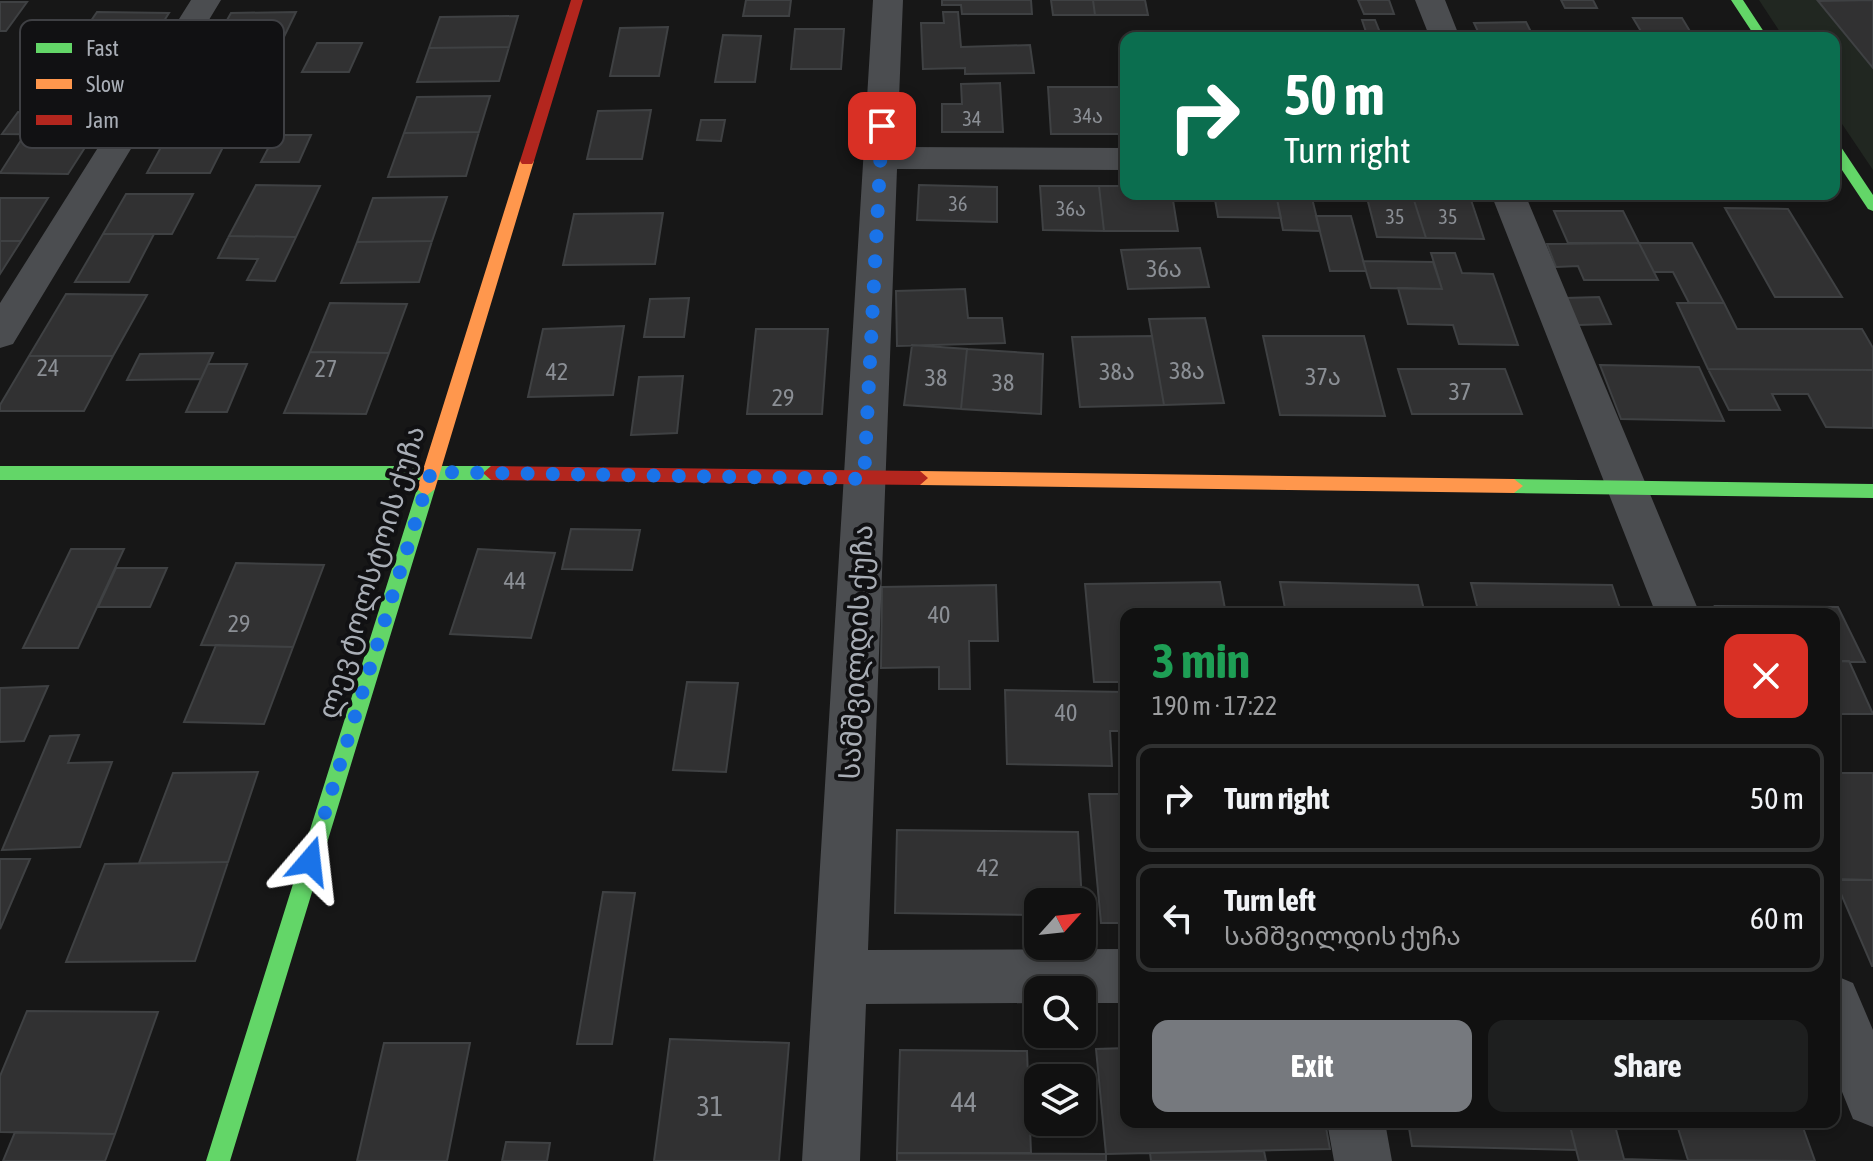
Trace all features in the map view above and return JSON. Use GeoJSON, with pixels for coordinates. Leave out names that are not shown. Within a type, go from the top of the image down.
{"type":"FeatureCollection","features":[{"type":"Feature","properties":{"kind":"street"},"geometry":{"type":"LineString","coordinates":[[194,20],[206,0]]}},
{"type":"Feature","properties":{"kind":"street","name":"ლევ ტოლსტოის ქუჩა"},"geometry":{"type":"LineString","coordinates":[[218,1161],[577,0]]}},
{"type":"Feature","properties":{"kind":"street","name":"სამშვილდის ქუჩა"},"geometry":{"type":"LineString","coordinates":[[831,1161],[888,0]]}},
{"type":"Feature","properties":{"kind":"street"},"geometry":{"type":"LineString","coordinates":[[1430,0],[1443,32]]}},
{"type":"Feature","properties":{"kind":"street"},"geometry":{"type":"LineString","coordinates":[[1737,0],[1758,32]]}},
{"type":"Feature","properties":{"kind":"street"},"geometry":{"type":"LineString","coordinates":[[0,334],[115,148]]}},
{"type":"Feature","properties":{"kind":"street"},"geometry":{"type":"LineString","coordinates":[[1840,156],[1873,206]]}},
{"type":"Feature","properties":{"kind":"street"},"geometry":{"type":"LineString","coordinates":[[880,158],[1120,159]]}},
{"type":"Feature","properties":{"kind":"street"},"geometry":{"type":"LineString","coordinates":[[1510,200],[1676,608]]}},
{"type":"Feature","properties":{"kind":"street"},"geometry":{"type":"LineString","coordinates":[[0,473],[431,472],[1873,491]]}},
{"type":"Feature","properties":{"kind":"street"},"geometry":{"type":"LineString","coordinates":[[840,977],[1120,976]]}},
{"type":"Feature","properties":{"kind":"street"},"geometry":{"type":"LineString","coordinates":[[1840,1017],[1873,1099]]}},
{"type":"Feature","properties":{"kind":"street"},"geometry":{"type":"LineString","coordinates":[[1357,1128],[1363,1161]]}},
{"type":"Feature","properties":{"kind":"shaded area"},"geometry":{"type":"Polygon","coordinates":[[[1759,0],[1873,0],[1873,170],[1840,121],[1840,32],[1780,32],[1759,0]]]}},
{"type":"Feature","properties":{"kind":"building"},"geometry":{"type":"Polygon","coordinates":[[[746,0],[791,0],[789,16],[743,16],[746,0]]]}},
{"type":"Feature","properties":{"kind":"building"},"geometry":{"type":"Polygon","coordinates":[[[942,0],[1031,0],[1032,14],[962,14],[961,5],[942,5],[942,0]]]}},
{"type":"Feature","properties":{"kind":"building"},"geometry":{"type":"Polygon","coordinates":[[[1051,0],[1093,0],[1095,15],[1053,15],[1051,0]]]}},
{"type":"Feature","properties":{"kind":"building"},"geometry":{"type":"Polygon","coordinates":[[[1093,0],[1145,0],[1148,15],[1095,15],[1093,0]]]}},
{"type":"Feature","properties":{"kind":"building"},"geometry":{"type":"Polygon","coordinates":[[[1358,0],[1389,0],[1394,14],[1364,14],[1358,0]]]}},
{"type":"Feature","properties":{"kind":"building"},"geometry":{"type":"Polygon","coordinates":[[[1561,0],[1593,0],[1597,8],[1565,8],[1561,0]]]}},
{"type":"Feature","properties":{"kind":"building"},"geometry":{"type":"Polygon","coordinates":[[[1873,0],[1873,68],[1818,1],[1873,0]]]}},
{"type":"Feature","properties":{"kind":"building"},"geometry":{"type":"Polygon","coordinates":[[[0,2],[27,2],[6,31],[0,31],[0,2]]]}},
{"type":"Feature","properties":{"kind":"building"},"geometry":{"type":"Polygon","coordinates":[[[97,12],[169,13],[165,20],[92,20],[97,12]]]}},
{"type":"Feature","properties":{"kind":"building"},"geometry":{"type":"Polygon","coordinates":[[[296,12],[284,37],[284,20],[227,20],[231,13],[296,12]]]}},
{"type":"Feature","properties":{"kind":"building"},"geometry":{"type":"Polygon","coordinates":[[[943,12],[958,12],[961,47],[1030,45],[1034,73],[965,74],[965,68],[923,69],[921,23],[944,23],[943,12]]]}},
{"type":"Feature","properties":{"kind":"building"},"geometry":{"type":"Polygon","coordinates":[[[518,16],[509,47],[429,48],[440,17],[518,16]]]}},
{"type":"Feature","properties":{"kind":"building"},"geometry":{"type":"Polygon","coordinates":[[[1633,18],[1682,18],[1690,32],[1641,32],[1633,18]]]}},
{"type":"Feature","properties":{"kind":"building"},"geometry":{"type":"Polygon","coordinates":[[[1362,20],[1375,20],[1380,32],[1366,32],[1362,20]]]}},
{"type":"Feature","properties":{"kind":"building"},"geometry":{"type":"Polygon","coordinates":[[[1526,22],[1531,32],[1478,32],[1474,23],[1526,22]]]}},
{"type":"Feature","properties":{"kind":"building"},"geometry":{"type":"Polygon","coordinates":[[[668,27],[659,76],[610,76],[620,28],[668,27]]]}},
{"type":"Feature","properties":{"kind":"building"},"geometry":{"type":"Polygon","coordinates":[[[795,29],[844,29],[841,69],[791,69],[795,29]]]}},
{"type":"Feature","properties":{"kind":"building"},"geometry":{"type":"Polygon","coordinates":[[[723,35],[761,36],[755,82],[715,82],[723,35]]]}},
{"type":"Feature","properties":{"kind":"building"},"geometry":{"type":"Polygon","coordinates":[[[317,43],[362,43],[349,72],[302,72],[317,43]]]}},
{"type":"Feature","properties":{"kind":"building"},"geometry":{"type":"Polygon","coordinates":[[[509,47],[499,81],[417,82],[429,48],[509,47]]]}},
{"type":"Feature","properties":{"kind":"building"},"geometry":{"type":"Polygon","coordinates":[[[1000,83],[1003,132],[942,132],[942,104],[962,104],[961,84],[1000,83]]]}},
{"type":"Feature","properties":{"kind":"building"},"geometry":{"type":"Polygon","coordinates":[[[1048,87],[1119,87],[1120,134],[1051,134],[1048,87]]]}},
{"type":"Feature","properties":{"kind":"building"},"geometry":{"type":"Polygon","coordinates":[[[490,96],[479,132],[404,133],[417,97],[490,96]]]}},
{"type":"Feature","properties":{"kind":"building"},"geometry":{"type":"Polygon","coordinates":[[[651,110],[642,159],[587,159],[598,111],[651,110]]]}},
{"type":"Feature","properties":{"kind":"building"},"geometry":{"type":"Polygon","coordinates":[[[18,112],[20,134],[2,134],[18,112]]]}},
{"type":"Feature","properties":{"kind":"building"},"geometry":{"type":"Polygon","coordinates":[[[701,120],[725,120],[721,141],[697,140],[701,120]]]}},
{"type":"Feature","properties":{"kind":"building"},"geometry":{"type":"Polygon","coordinates":[[[479,132],[466,176],[388,177],[404,133],[479,132]]]}},
{"type":"Feature","properties":{"kind":"building"},"geometry":{"type":"Polygon","coordinates":[[[284,135],[311,135],[299,162],[261,162],[268,148],[284,148],[284,135]]]}},
{"type":"Feature","properties":{"kind":"building"},"geometry":{"type":"Polygon","coordinates":[[[20,142],[20,148],[85,148],[68,174],[0,173],[20,142]]]}},
{"type":"Feature","properties":{"kind":"building"},"geometry":{"type":"Polygon","coordinates":[[[161,148],[222,148],[210,173],[147,173],[161,148]]]}},
{"type":"Feature","properties":{"kind":"building"},"geometry":{"type":"Polygon","coordinates":[[[256,185],[320,186],[296,237],[229,236],[256,185]]]}},
{"type":"Feature","properties":{"kind":"building"},"geometry":{"type":"Polygon","coordinates":[[[919,185],[997,187],[997,222],[917,220],[919,185]]]}},
{"type":"Feature","properties":{"kind":"building"},"geometry":{"type":"Polygon","coordinates":[[[1040,186],[1099,186],[1104,231],[1043,230],[1040,186]]]}},
{"type":"Feature","properties":{"kind":"building"},"geometry":{"type":"Polygon","coordinates":[[[1099,186],[1120,186],[1120,200],[1173,200],[1178,231],[1104,231],[1099,186]]]}},
{"type":"Feature","properties":{"kind":"building"},"geometry":{"type":"Polygon","coordinates":[[[126,194],[193,194],[172,234],[103,234],[126,194]]]}},
{"type":"Feature","properties":{"kind":"building"},"geometry":{"type":"Polygon","coordinates":[[[447,197],[432,241],[357,242],[373,198],[447,197]]]}},
{"type":"Feature","properties":{"kind":"building"},"geometry":{"type":"Polygon","coordinates":[[[0,198],[48,198],[21,241],[0,241],[0,198]]]}},
{"type":"Feature","properties":{"kind":"building"},"geometry":{"type":"Polygon","coordinates":[[[1215,200],[1277,200],[1281,218],[1218,217],[1215,200]]]}},
{"type":"Feature","properties":{"kind":"building"},"geometry":{"type":"Polygon","coordinates":[[[1277,200],[1312,200],[1320,231],[1283,230],[1277,200]]]}},
{"type":"Feature","properties":{"kind":"building"},"geometry":{"type":"Polygon","coordinates":[[[1368,200],[1414,200],[1426,238],[1377,237],[1368,200]]]}},
{"type":"Feature","properties":{"kind":"building"},"geometry":{"type":"Polygon","coordinates":[[[1414,200],[1471,200],[1484,239],[1426,238],[1414,200]]]}},
{"type":"Feature","properties":{"kind":"building"},"geometry":{"type":"Polygon","coordinates":[[[1725,208],[1788,209],[1842,297],[1775,297],[1725,208]]]}},
{"type":"Feature","properties":{"kind":"building"},"geometry":{"type":"Polygon","coordinates":[[[1554,211],[1623,211],[1639,243],[1568,243],[1554,211]]]}},
{"type":"Feature","properties":{"kind":"building"},"geometry":{"type":"Polygon","coordinates":[[[663,213],[655,264],[563,265],[574,214],[663,213]]]}},
{"type":"Feature","properties":{"kind":"building"},"geometry":{"type":"Polygon","coordinates":[[[1316,216],[1351,216],[1366,271],[1330,271],[1316,216]]]}},
{"type":"Feature","properties":{"kind":"building"},"geometry":{"type":"Polygon","coordinates":[[[103,234],[154,234],[129,282],[75,282],[103,234]]]}},
{"type":"Feature","properties":{"kind":"building"},"geometry":{"type":"Polygon","coordinates":[[[229,236],[296,237],[275,281],[247,280],[258,259],[218,258],[229,236]]]}},
{"type":"Feature","properties":{"kind":"building"},"geometry":{"type":"Polygon","coordinates":[[[0,241],[21,241],[0,274],[0,241]]]}},
{"type":"Feature","properties":{"kind":"building"},"geometry":{"type":"Polygon","coordinates":[[[432,241],[419,282],[341,283],[357,242],[432,241]]]}},
{"type":"Feature","properties":{"kind":"building"},"geometry":{"type":"Polygon","coordinates":[[[1639,243],[1692,243],[1724,303],[1689,303],[1673,272],[1654,272],[1639,243]]]}},
{"type":"Feature","properties":{"kind":"building"},"geometry":{"type":"Polygon","coordinates":[[[1639,243],[1658,280],[1584,280],[1578,266],[1556,267],[1547,244],[1639,243]]]}},
{"type":"Feature","properties":{"kind":"building"},"geometry":{"type":"Polygon","coordinates":[[[1200,248],[1209,287],[1128,289],[1121,250],[1200,248]]]}},
{"type":"Feature","properties":{"kind":"building"},"geometry":{"type":"Polygon","coordinates":[[[1431,253],[1455,253],[1462,273],[1493,274],[1518,345],[1459,344],[1453,325],[1408,324],[1398,288],[1442,289],[1431,253]]]}},
{"type":"Feature","properties":{"kind":"building"},"geometry":{"type":"Polygon","coordinates":[[[1363,261],[1433,262],[1442,289],[1371,288],[1363,261]]]}},
{"type":"Feature","properties":{"kind":"building"},"geometry":{"type":"Polygon","coordinates":[[[965,289],[968,318],[1002,318],[1005,343],[897,346],[896,291],[965,289]]]}},
{"type":"Feature","properties":{"kind":"building"},"geometry":{"type":"Polygon","coordinates":[[[66,294],[147,295],[113,356],[29,356],[66,294]]]}},
{"type":"Feature","properties":{"kind":"building"},"geometry":{"type":"Polygon","coordinates":[[[1599,297],[1611,324],[1578,325],[1566,298],[1599,297]]]}},
{"type":"Feature","properties":{"kind":"building"},"geometry":{"type":"Polygon","coordinates":[[[689,298],[684,337],[644,337],[650,299],[689,298]]]}},
{"type":"Feature","properties":{"kind":"building"},"geometry":{"type":"Polygon","coordinates":[[[330,303],[407,304],[389,353],[310,352],[330,303]]]}},
{"type":"Feature","properties":{"kind":"building"},"geometry":{"type":"Polygon","coordinates":[[[1677,303],[1724,303],[1737,329],[1862,329],[1873,348],[1873,370],[1708,369],[1677,303]]]}},
{"type":"Feature","properties":{"kind":"building"},"geometry":{"type":"Polygon","coordinates":[[[1205,318],[1224,403],[1164,405],[1149,319],[1205,318]]]}},
{"type":"Feature","properties":{"kind":"building"},"geometry":{"type":"Polygon","coordinates":[[[624,326],[613,395],[528,397],[543,329],[624,326]]]}},
{"type":"Feature","properties":{"kind":"building"},"geometry":{"type":"Polygon","coordinates":[[[756,329],[828,329],[822,414],[747,414],[756,329]]]}},
{"type":"Feature","properties":{"kind":"building"},"geometry":{"type":"Polygon","coordinates":[[[1152,336],[1164,405],[1080,407],[1072,337],[1152,336]]]}},
{"type":"Feature","properties":{"kind":"building"},"geometry":{"type":"Polygon","coordinates":[[[1263,336],[1364,336],[1385,416],[1280,415],[1263,336]]]}},
{"type":"Feature","properties":{"kind":"building"},"geometry":{"type":"Polygon","coordinates":[[[912,345],[967,349],[961,409],[904,405],[912,345]]]}},
{"type":"Feature","properties":{"kind":"building"},"geometry":{"type":"Polygon","coordinates":[[[967,349],[1043,354],[1041,414],[961,409],[967,349]]]}},
{"type":"Feature","properties":{"kind":"building"},"geometry":{"type":"Polygon","coordinates":[[[310,352],[389,353],[366,414],[284,413],[310,352]]]}},
{"type":"Feature","properties":{"kind":"building"},"geometry":{"type":"Polygon","coordinates":[[[213,353],[201,379],[127,380],[140,354],[213,353]]]}},
{"type":"Feature","properties":{"kind":"building"},"geometry":{"type":"Polygon","coordinates":[[[29,356],[113,356],[84,411],[0,411],[0,405],[29,356]]]}},
{"type":"Feature","properties":{"kind":"building"},"geometry":{"type":"Polygon","coordinates":[[[208,364],[247,364],[227,412],[186,412],[208,364]]]}},
{"type":"Feature","properties":{"kind":"building"},"geometry":{"type":"Polygon","coordinates":[[[1600,365],[1699,367],[1724,421],[1621,419],[1600,365]]]}},
{"type":"Feature","properties":{"kind":"building"},"geometry":{"type":"Polygon","coordinates":[[[1398,369],[1505,369],[1522,414],[1412,414],[1398,369]]]}},
{"type":"Feature","properties":{"kind":"building"},"geometry":{"type":"Polygon","coordinates":[[[1708,369],[1873,370],[1873,428],[1826,427],[1808,394],[1772,394],[1780,410],[1729,410],[1708,369]]]}},
{"type":"Feature","properties":{"kind":"building"},"geometry":{"type":"Polygon","coordinates":[[[683,376],[677,433],[631,435],[639,377],[683,376]]]}},
{"type":"Feature","properties":{"kind":"building"},"geometry":{"type":"Polygon","coordinates":[[[571,529],[640,530],[632,570],[562,569],[571,529]]]}},
{"type":"Feature","properties":{"kind":"building"},"geometry":{"type":"Polygon","coordinates":[[[71,549],[124,549],[78,648],[23,648],[71,549]]]}},
{"type":"Feature","properties":{"kind":"building"},"geometry":{"type":"Polygon","coordinates":[[[478,549],[555,553],[531,638],[450,634],[478,549]]]}},
{"type":"Feature","properties":{"kind":"building"},"geometry":{"type":"Polygon","coordinates":[[[236,563],[324,565],[293,647],[201,645],[236,563]]]}},
{"type":"Feature","properties":{"kind":"building"},"geometry":{"type":"Polygon","coordinates":[[[116,568],[167,568],[150,607],[98,607],[116,568]]]}},
{"type":"Feature","properties":{"kind":"building"},"geometry":{"type":"Polygon","coordinates":[[[1220,582],[1225,608],[1120,608],[1120,682],[1094,682],[1085,584],[1220,582]]]}},
{"type":"Feature","properties":{"kind":"building"},"geometry":{"type":"Polygon","coordinates":[[[1280,582],[1418,585],[1424,608],[1285,608],[1280,582]]]}},
{"type":"Feature","properties":{"kind":"building"},"geometry":{"type":"Polygon","coordinates":[[[1471,583],[1612,585],[1620,608],[1477,608],[1471,583]]]}},
{"type":"Feature","properties":{"kind":"building"},"geometry":{"type":"Polygon","coordinates":[[[996,585],[998,641],[969,641],[970,689],[939,689],[939,667],[881,668],[882,587],[996,585]]]}},
{"type":"Feature","properties":{"kind":"building"},"geometry":{"type":"Polygon","coordinates":[[[1715,606],[1838,608],[1716,608],[1715,606]]]}},
{"type":"Feature","properties":{"kind":"building"},"geometry":{"type":"Polygon","coordinates":[[[1840,611],[1865,662],[1840,661],[1840,611]]]}},
{"type":"Feature","properties":{"kind":"building"},"geometry":{"type":"Polygon","coordinates":[[[216,645],[293,647],[264,724],[184,722],[216,645]]]}},
{"type":"Feature","properties":{"kind":"building"},"geometry":{"type":"Polygon","coordinates":[[[1840,661],[1849,661],[1873,714],[1840,714],[1840,661]]]}},
{"type":"Feature","properties":{"kind":"building"},"geometry":{"type":"Polygon","coordinates":[[[687,682],[738,683],[726,772],[673,770],[687,682]]]}},
{"type":"Feature","properties":{"kind":"building"},"geometry":{"type":"Polygon","coordinates":[[[48,686],[24,741],[0,742],[0,688],[48,686]]]}},
{"type":"Feature","properties":{"kind":"building"},"geometry":{"type":"Polygon","coordinates":[[[1005,690],[1120,692],[1120,731],[1110,731],[1112,766],[1007,764],[1005,690]]]}},
{"type":"Feature","properties":{"kind":"building"},"geometry":{"type":"Polygon","coordinates":[[[79,735],[68,763],[112,762],[80,847],[2,850],[50,736],[79,735]]]}},
{"type":"Feature","properties":{"kind":"building"},"geometry":{"type":"Polygon","coordinates":[[[258,772],[228,862],[139,863],[173,773],[258,772]]]}},
{"type":"Feature","properties":{"kind":"building"},"geometry":{"type":"Polygon","coordinates":[[[1840,773],[1873,773],[1873,880],[1840,879],[1840,773]]]}},
{"type":"Feature","properties":{"kind":"building"},"geometry":{"type":"Polygon","coordinates":[[[1089,794],[1120,794],[1120,923],[1101,923],[1089,794]]]}},
{"type":"Feature","properties":{"kind":"building"},"geometry":{"type":"Polygon","coordinates":[[[897,830],[1078,832],[1081,888],[1024,888],[1024,915],[895,913],[897,830]]]}},
{"type":"Feature","properties":{"kind":"building"},"geometry":{"type":"Polygon","coordinates":[[[0,859],[30,859],[0,929],[0,859]]]}},
{"type":"Feature","properties":{"kind":"building"},"geometry":{"type":"Polygon","coordinates":[[[228,862],[195,961],[66,962],[105,864],[228,862]]]}},
{"type":"Feature","properties":{"kind":"building"},"geometry":{"type":"Polygon","coordinates":[[[1840,880],[1873,880],[1872,966],[1840,892],[1840,880]]]}},
{"type":"Feature","properties":{"kind":"building"},"geometry":{"type":"Polygon","coordinates":[[[603,892],[635,893],[612,1044],[577,1044],[603,892]]]}},
{"type":"Feature","properties":{"kind":"building"},"geometry":{"type":"Polygon","coordinates":[[[27,1011],[158,1012],[115,1134],[0,1132],[0,1076],[27,1011]]]}},
{"type":"Feature","properties":{"kind":"building"},"geometry":{"type":"Polygon","coordinates":[[[670,1039],[789,1043],[779,1161],[654,1161],[670,1039]]]}},
{"type":"Feature","properties":{"kind":"building"},"geometry":{"type":"Polygon","coordinates":[[[384,1043],[470,1043],[447,1161],[357,1161],[384,1043]]]}},
{"type":"Feature","properties":{"kind":"building"},"geometry":{"type":"Polygon","coordinates":[[[1120,1048],[1120,1128],[1326,1128],[1330,1149],[1106,1154],[1096,1049],[1120,1048]]]}},
{"type":"Feature","properties":{"kind":"building"},"geometry":{"type":"Polygon","coordinates":[[[900,1050],[1027,1051],[1028,1064],[1024,1064],[1024,1136],[1030,1136],[1031,1153],[897,1153],[900,1050]]]}},
{"type":"Feature","properties":{"kind":"building"},"geometry":{"type":"Polygon","coordinates":[[[1409,1128],[1570,1128],[1576,1150],[1412,1146],[1409,1128]]]}},
{"type":"Feature","properties":{"kind":"building"},"geometry":{"type":"Polygon","coordinates":[[[1571,1128],[1616,1128],[1624,1159],[1688,1161],[1579,1161],[1571,1128]]]}},
{"type":"Feature","properties":{"kind":"building"},"geometry":{"type":"Polygon","coordinates":[[[1678,1128],[1803,1128],[1815,1161],[1688,1160],[1678,1128]]]}},
{"type":"Feature","properties":{"kind":"building"},"geometry":{"type":"Polygon","coordinates":[[[15,1132],[115,1134],[105,1161],[3,1161],[15,1132]]]}},
{"type":"Feature","properties":{"kind":"building"},"geometry":{"type":"Polygon","coordinates":[[[506,1142],[550,1143],[547,1161],[502,1161],[506,1142]]]}},
{"type":"Feature","properties":{"kind":"building"},"geometry":{"type":"Polygon","coordinates":[[[1264,1151],[1266,1161],[1151,1161],[1150,1153],[1264,1151]]]}},
{"type":"Feature","properties":{"kind":"building"},"geometry":{"type":"Polygon","coordinates":[[[897,1153],[1106,1154],[1106,1161],[897,1161],[897,1153]]]}},
{"type":"Feature","properties":{"kind":"traffic: fast"},"geometry":{"type":"LineString","coordinates":[[1737,0],[1758,32]]}},
{"type":"Feature","properties":{"kind":"traffic: fast"},"geometry":{"type":"LineString","coordinates":[[1840,156],[1873,206]]}},
{"type":"Feature","properties":{"kind":"traffic: fast"},"geometry":{"type":"LineString","coordinates":[[0,473],[491,473]]}},
{"type":"Feature","properties":{"kind":"traffic: fast"},"geometry":{"type":"LineString","coordinates":[[1514,486],[1873,491]]}},
{"type":"Feature","properties":{"kind":"traffic: fast"},"geometry":{"type":"LineString","coordinates":[[218,1161],[426,489]]}},
{"type":"Feature","properties":{"kind":"traffic: slow"},"geometry":{"type":"LineString","coordinates":[[426,489],[527,161]]}},
{"type":"Feature","properties":{"kind":"traffic: slow"},"geometry":{"type":"LineString","coordinates":[[920,478],[1514,486]]}},
{"type":"Feature","properties":{"kind":"traffic: jam"},"geometry":{"type":"LineString","coordinates":[[527,161],[577,0]]}},
{"type":"Feature","properties":{"kind":"traffic: jam"},"geometry":{"type":"LineString","coordinates":[[491,473],[920,478]]}},
{"type":"Feature","properties":{"kind":"route"},"geometry":{"type":"LineString","coordinates":[[310,861],[431,472],[864,479],[882,126]]}}]}
